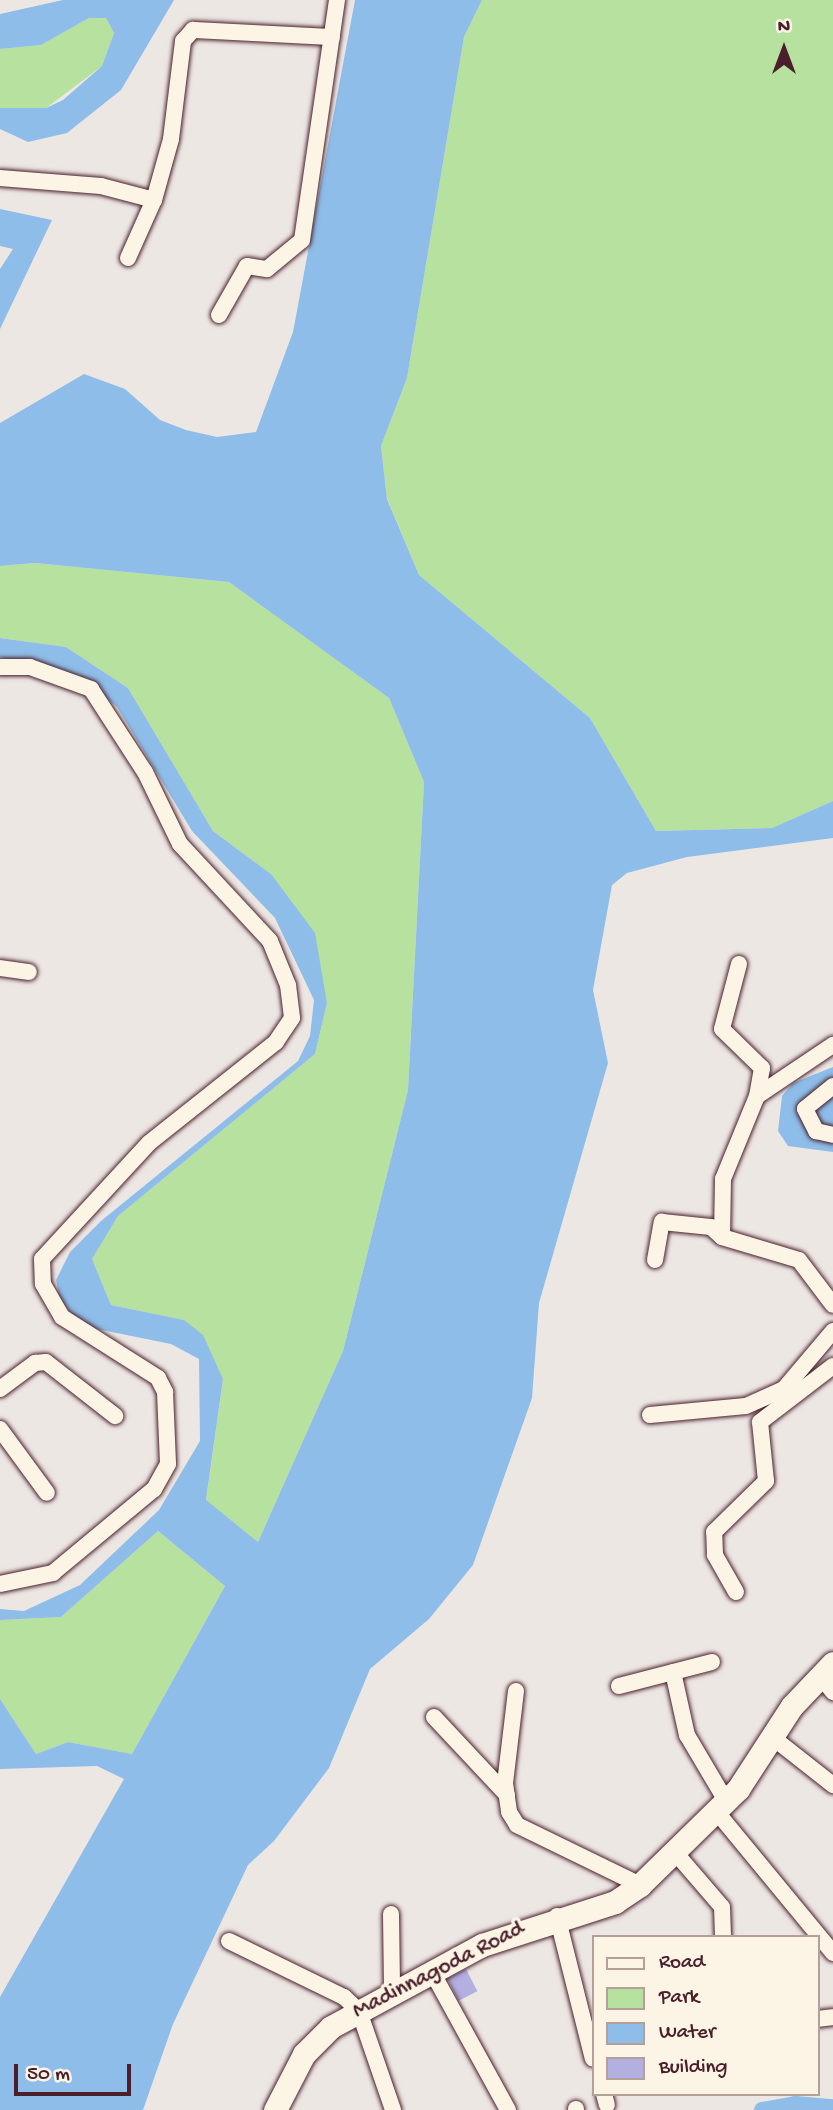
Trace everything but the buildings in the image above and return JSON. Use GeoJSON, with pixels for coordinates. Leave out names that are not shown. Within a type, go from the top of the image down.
{"type":"FeatureCollection","features":[{"type":"Feature","properties":{"kind":"street"},"geometry":{"type":"LineString","coordinates":[[219,315],[247,266],[267,269],[302,240],[337,0]]}},
{"type":"Feature","properties":{"kind":"street"},"geometry":{"type":"LineString","coordinates":[[128,258],[154,200],[171,139],[183,41],[193,30],[332,37]]}},
{"type":"Feature","properties":{"kind":"street"},"geometry":{"type":"LineString","coordinates":[[0,177],[101,186],[154,200]]}},
{"type":"Feature","properties":{"kind":"street"},"geometry":{"type":"LineString","coordinates":[[0,667],[30,667],[91,689],[145,772],[180,844],[270,941],[288,985],[292,1018],[276,1042],[149,1143],[42,1259],[43,1284],[62,1317],[158,1378],[165,1392],[168,1464],[154,1489],[52,1573],[0,1584]]}},
{"type":"Feature","properties":{"kind":"street"},"geometry":{"type":"LineString","coordinates":[[722,1237],[723,1179],[757,1097],[762,1068],[722,1028],[739,964]]}},
{"type":"Feature","properties":{"kind":"street"},"geometry":{"type":"LineString","coordinates":[[0,968],[29,972]]}},
{"type":"Feature","properties":{"kind":"street"},"geometry":{"type":"LineString","coordinates":[[757,1097],[833,1045]]}},
{"type":"Feature","properties":{"kind":"street"},"geometry":{"type":"LineString","coordinates":[[833,1086],[805,1109],[816,1131],[833,1135]]}},
{"type":"Feature","properties":{"kind":"street"},"geometry":{"type":"LineString","coordinates":[[654,1260],[662,1222],[711,1227],[722,1237],[799,1260],[833,1305]]}},
{"type":"Feature","properties":{"kind":"street"},"geometry":{"type":"LineString","coordinates":[[650,1415],[746,1406],[784,1389],[833,1331]]}},
{"type":"Feature","properties":{"kind":"street"},"geometry":{"type":"LineString","coordinates":[[0,1389],[35,1363],[46,1362],[115,1416]]}},
{"type":"Feature","properties":{"kind":"street"},"geometry":{"type":"LineString","coordinates":[[736,1592],[715,1555],[715,1532],[765,1481],[760,1422],[833,1366]]}},
{"type":"Feature","properties":{"kind":"street"},"geometry":{"type":"LineString","coordinates":[[0,1429],[47,1493]]}},
{"type":"Feature","properties":{"kind":"street"},"geometry":{"type":"LineString","coordinates":[[619,1686],[712,1662]]}},
{"type":"Feature","properties":{"kind":"street"},"geometry":{"type":"LineString","coordinates":[[673,1672],[687,1735],[721,1806],[833,1953]]}},
{"type":"Feature","properties":{"kind":"street","name":"Madinnagoda Road"},"geometry":{"type":"LineString","coordinates":[[275,2110],[304,2054],[391,1990],[557,1916],[596,1909],[640,1885],[721,1806],[772,1737],[829,1677]]}},
{"type":"Feature","properties":{"kind":"street"},"geometry":{"type":"LineString","coordinates":[[516,1691],[507,1795],[517,1825],[640,1885]]}},
{"type":"Feature","properties":{"kind":"street"},"geometry":{"type":"LineString","coordinates":[[434,1717],[507,1795]]}},
{"type":"Feature","properties":{"kind":"street"},"geometry":{"type":"LineString","coordinates":[[772,1737],[833,1785]]}},
{"type":"Feature","properties":{"kind":"street"},"geometry":{"type":"LineString","coordinates":[[673,1850],[722,1907],[723,1935]]}},
{"type":"Feature","properties":{"kind":"street"},"geometry":{"type":"LineString","coordinates":[[391,1914],[391,1990]]}},
{"type":"Feature","properties":{"kind":"street"},"geometry":{"type":"LineString","coordinates":[[557,1916],[592,2055]]}},
{"type":"Feature","properties":{"kind":"street"},"geometry":{"type":"LineString","coordinates":[[229,1941],[344,1997],[359,2011],[393,2110]]}},
{"type":"Feature","properties":{"kind":"street"},"geometry":{"type":"LineString","coordinates":[[431,1970],[508,2110]]}},
{"type":"Feature","properties":{"kind":"green space"},"geometry":{"type":"Polygon","coordinates":[[[482,0],[833,0],[833,801],[772,828],[656,831],[590,718],[419,575],[387,498],[381,446],[407,378],[464,37],[482,0]]]}},
{"type":"Feature","properties":{"kind":"green space"},"geometry":{"type":"Polygon","coordinates":[[[89,18],[106,18],[114,33],[102,66],[46,108],[0,108],[0,49],[41,45],[89,18]]]}},
{"type":"Feature","properties":{"kind":"green space"},"geometry":{"type":"Polygon","coordinates":[[[35,563],[229,582],[389,698],[424,782],[408,1090],[343,1351],[258,1542],[206,1501],[223,1379],[184,1320],[111,1305],[92,1259],[118,1216],[315,1054],[327,1003],[271,874],[213,831],[128,688],[66,647],[0,638],[0,566],[35,563]]]}},
{"type":"Feature","properties":{"kind":"green space"},"geometry":{"type":"Polygon","coordinates":[[[158,1531],[225,1586],[132,1754],[68,1742],[36,1754],[0,1699],[0,1620],[61,1617],[158,1531]]]}},
{"type":"Feature","properties":{"kind":"water"},"geometry":{"type":"Polygon","coordinates":[[[63,0],[174,0],[121,90],[67,133],[28,142],[0,129],[0,108],[46,108],[63,100],[102,66],[114,33],[106,18],[89,18],[41,45],[0,49],[0,14],[63,0]]]}},
{"type":"Feature","properties":{"kind":"water"},"geometry":{"type":"Polygon","coordinates":[[[355,0],[482,0],[464,37],[407,378],[381,446],[387,499],[419,575],[590,718],[656,831],[772,828],[833,801],[833,838],[687,857],[627,873],[612,885],[593,990],[608,1063],[539,1303],[532,1398],[473,1565],[429,1619],[370,1669],[329,1768],[274,1841],[248,1865],[173,2024],[143,2110],[0,2110],[0,1997],[124,1779],[97,1766],[0,1769],[0,1699],[36,1754],[68,1742],[132,1754],[225,1586],[158,1531],[61,1617],[0,1620],[0,1609],[24,1611],[80,1585],[159,1510],[200,1441],[199,1359],[171,1344],[82,1326],[60,1299],[56,1280],[70,1252],[101,1221],[298,1061],[310,1036],[314,1000],[275,918],[192,831],[117,707],[79,676],[0,657],[0,638],[66,647],[128,688],[213,831],[271,874],[315,933],[327,1003],[315,1054],[118,1216],[92,1259],[111,1305],[184,1320],[203,1335],[223,1379],[206,1500],[258,1542],[343,1351],[408,1090],[424,782],[389,698],[229,582],[35,563],[0,566],[0,423],[84,374],[125,389],[160,420],[186,430],[217,437],[256,432],[293,332],[355,0]]]}},
{"type":"Feature","properties":{"kind":"water"},"geometry":{"type":"Polygon","coordinates":[[[0,209],[52,220],[0,329],[0,269],[13,249],[0,246],[0,209]]]}},
{"type":"Feature","properties":{"kind":"water"},"geometry":{"type":"Polygon","coordinates":[[[833,1067],[833,1152],[788,1146],[778,1131],[782,1096],[793,1083],[833,1067]]]}},
{"type":"Feature","properties":{"kind":"waterway"},"geometry":{"type":"LineString","coordinates":[[762,2110],[795,2104],[833,2107]]}}]}
